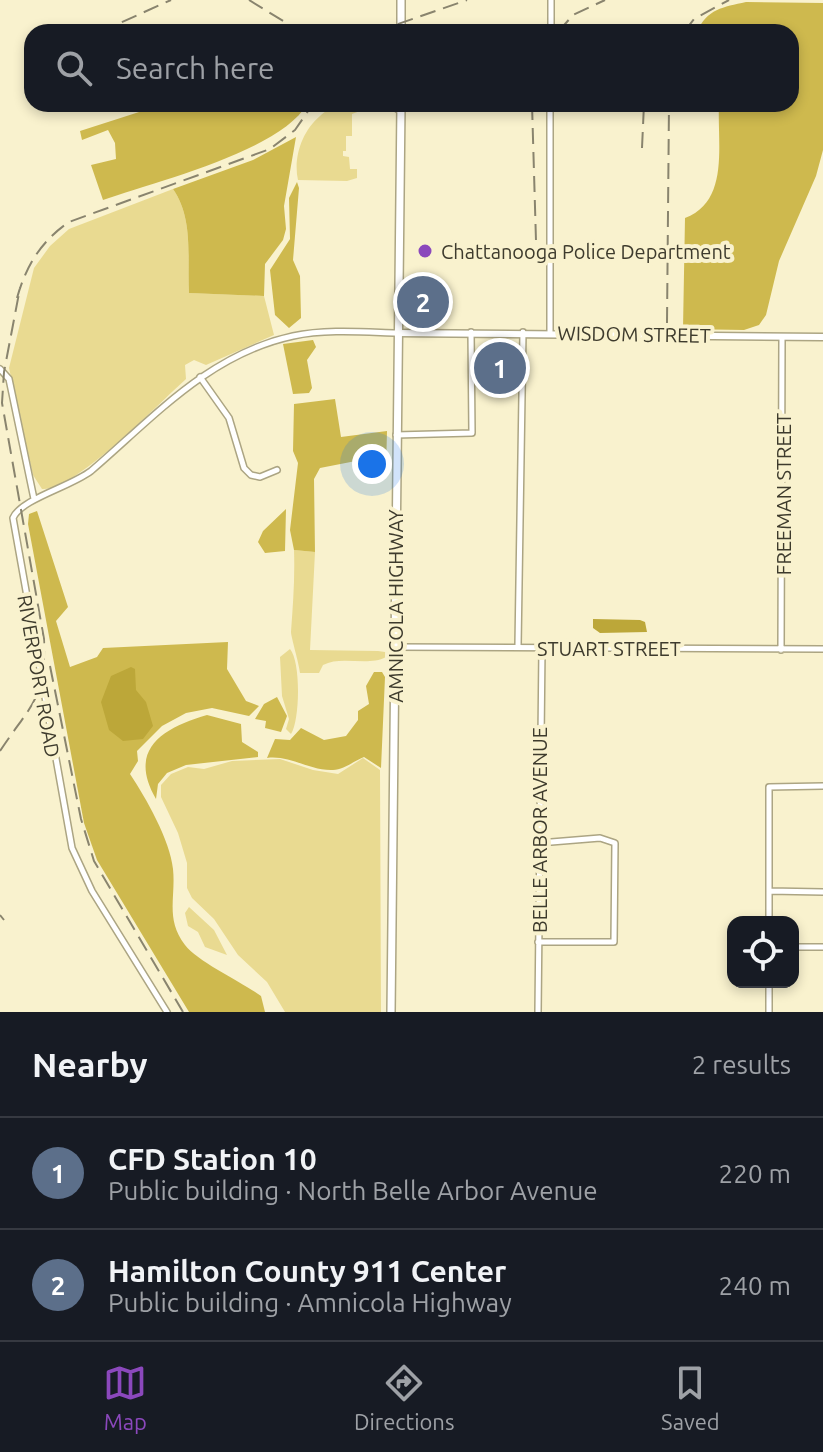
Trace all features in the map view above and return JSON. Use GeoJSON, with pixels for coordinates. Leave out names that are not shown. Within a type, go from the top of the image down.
{"type":"FeatureCollection","features":[{"type":"Feature","properties":{"kind":"main road"},"geometry":{"type":"LineString","coordinates":[[401,0],[401,24]]}},
{"type":"Feature","properties":{"kind":"main road","name":"AMNICOLA HIGHWAY"},"geometry":{"type":"LineString","coordinates":[[391,1012],[401,112]]}},
{"type":"Feature","properties":{"kind":"street"},"geometry":{"type":"LineString","coordinates":[[551,0],[551,24]]}},
{"type":"Feature","properties":{"kind":"street"},"geometry":{"type":"LineString","coordinates":[[550,112],[550,332]]}},
{"type":"Feature","properties":{"kind":"street"},"geometry":{"type":"LineString","coordinates":[[396,435],[472,433],[471,331]]}},
{"type":"Feature","properties":{"kind":"street","name":"WISDOM STREET"},"geometry":{"type":"LineString","coordinates":[[397,333],[471,331],[823,337]]}},
{"type":"Feature","properties":{"kind":"street"},"geometry":{"type":"LineString","coordinates":[[518,646],[523,332]]}},
{"type":"Feature","properties":{"kind":"street"},"geometry":{"type":"LineString","coordinates":[[0,369],[9,379],[34,499],[82,478],[200,377],[253,348],[296,336],[397,333]]}},
{"type":"Feature","properties":{"kind":"street","name":"FREEMAN STREET"},"geometry":{"type":"LineString","coordinates":[[781,650],[782,337]]}},
{"type":"Feature","properties":{"kind":"street"},"geometry":{"type":"LineString","coordinates":[[200,377],[229,418],[244,468],[251,475],[260,477],[277,470]]}},
{"type":"Feature","properties":{"kind":"street","name":"RIVERPORT ROAD"},"geometry":{"type":"LineString","coordinates":[[34,499],[16,510],[13,533],[67,832],[92,891],[167,1012]]}},
{"type":"Feature","properties":{"kind":"street","name":"STUART STREET"},"geometry":{"type":"LineString","coordinates":[[396,647],[823,649]]}},
{"type":"Feature","properties":{"kind":"street","name":"BELLE ARBOR AVENUE"},"geometry":{"type":"LineString","coordinates":[[538,1012],[542,648]]}},
{"type":"Feature","properties":{"kind":"street"},"geometry":{"type":"LineString","coordinates":[[769,916],[769,787],[823,786]]}},
{"type":"Feature","properties":{"kind":"street"},"geometry":{"type":"LineString","coordinates":[[538,942],[614,942],[615,843],[600,838],[539,843]]}},
{"type":"Feature","properties":{"kind":"street"},"geometry":{"type":"LineString","coordinates":[[769,891],[823,892]]}},
{"type":"Feature","properties":{"kind":"street"},"geometry":{"type":"LineString","coordinates":[[799,947],[823,947]]}},
{"type":"Feature","properties":{"kind":"street"},"geometry":{"type":"LineString","coordinates":[[769,988],[769,1012]]}},
{"type":"Feature","properties":{"kind":"shaded area"},"geometry":{"type":"Polygon","coordinates":[[[746,2],[823,3],[823,150],[816,176],[779,261],[766,315],[759,325],[744,330],[683,329],[685,218],[699,210],[709,199],[715,185],[719,112],[799,112],[799,24],[701,24],[723,8],[746,2]]]}},
{"type":"Feature","properties":{"kind":"shaded area"},"geometry":{"type":"Polygon","coordinates":[[[139,112],[300,112],[271,136],[244,150],[103,200],[91,165],[116,159],[115,143],[108,130],[82,140],[80,131],[139,112]]]}},
{"type":"Feature","properties":{"kind":"shaded area"},"geometry":{"type":"Polygon","coordinates":[[[357,112],[352,114],[352,136],[346,136],[346,151],[343,151],[343,156],[349,157],[350,169],[357,169],[357,178],[347,181],[298,180],[298,154],[304,137],[322,114],[357,112]]]}},
{"type":"Feature","properties":{"kind":"shaded area"},"geometry":{"type":"Polygon","coordinates":[[[296,137],[284,206],[286,229],[283,240],[265,264],[264,296],[189,293],[187,226],[173,189],[253,160],[296,137]]]}},
{"type":"Feature","properties":{"kind":"shaded area"},"geometry":{"type":"Polygon","coordinates":[[[297,182],[293,260],[300,276],[301,318],[289,328],[275,315],[270,270],[290,239],[289,198],[297,182]]]}},
{"type":"Feature","properties":{"kind":"shaded area"},"geometry":{"type":"Polygon","coordinates":[[[173,189],[187,226],[189,293],[264,296],[274,335],[206,365],[194,360],[185,365],[186,379],[116,444],[74,476],[56,486],[42,489],[33,475],[9,368],[34,268],[50,246],[69,229],[173,189]]]}},
{"type":"Feature","properties":{"kind":"shaded area"},"geometry":{"type":"Polygon","coordinates":[[[313,340],[316,347],[307,360],[312,388],[309,393],[293,394],[283,344],[313,340]]]}},
{"type":"Feature","properties":{"kind":"shaded area"},"geometry":{"type":"Polygon","coordinates":[[[335,399],[341,437],[387,431],[386,471],[366,459],[320,468],[314,479],[315,552],[294,550],[290,530],[298,463],[293,451],[294,404],[335,399]]]}},
{"type":"Feature","properties":{"kind":"shaded area"},"geometry":{"type":"Polygon","coordinates":[[[286,509],[285,551],[265,553],[258,542],[263,531],[286,509]]]}},
{"type":"Feature","properties":{"kind":"shaded area"},"geometry":{"type":"Polygon","coordinates":[[[37,511],[68,607],[56,621],[70,667],[97,657],[103,648],[228,642],[227,669],[246,701],[259,706],[249,716],[212,708],[186,713],[162,726],[137,751],[138,761],[130,774],[150,807],[171,858],[173,917],[179,935],[200,958],[261,996],[265,1012],[189,1012],[97,860],[84,823],[28,524],[29,514],[37,511]]]}},
{"type":"Feature","properties":{"kind":"shaded area"},"geometry":{"type":"Polygon","coordinates":[[[294,550],[315,552],[310,650],[378,651],[385,652],[386,657],[371,661],[330,662],[323,665],[319,673],[300,673],[291,632],[294,550]]]}},
{"type":"Feature","properties":{"kind":"shaded area"},"geometry":{"type":"Polygon","coordinates":[[[593,619],[640,620],[645,622],[647,632],[600,633],[593,628],[593,619]]]}},
{"type":"Feature","properties":{"kind":"shaded area"},"geometry":{"type":"Polygon","coordinates":[[[290,649],[296,666],[298,691],[291,734],[286,729],[289,719],[282,696],[280,657],[290,649]]]}},
{"type":"Feature","properties":{"kind":"shaded area"},"geometry":{"type":"Polygon","coordinates":[[[131,667],[135,669],[136,690],[146,702],[153,726],[143,739],[123,741],[109,730],[101,702],[111,676],[131,667]]]}},
{"type":"Feature","properties":{"kind":"shaded area"},"geometry":{"type":"Polygon","coordinates":[[[374,672],[382,672],[385,677],[381,768],[364,757],[333,770],[267,758],[275,739],[290,740],[301,728],[324,740],[346,736],[358,720],[358,711],[369,704],[366,686],[374,672]]]}},
{"type":"Feature","properties":{"kind":"shaded area"},"geometry":{"type":"Polygon","coordinates":[[[277,697],[287,716],[281,732],[265,728],[266,721],[255,719],[264,704],[277,697]]]}},
{"type":"Feature","properties":{"kind":"shaded area"},"geometry":{"type":"Polygon","coordinates":[[[207,715],[241,724],[242,742],[258,752],[258,757],[186,765],[167,773],[158,784],[156,799],[148,782],[146,767],[154,743],[176,727],[207,715]]]}},
{"type":"Feature","properties":{"kind":"shaded area"},"geometry":{"type":"Polygon","coordinates":[[[363,758],[380,770],[381,1012],[285,1012],[267,982],[238,955],[214,919],[192,898],[187,888],[187,863],[178,833],[161,797],[161,785],[171,774],[188,767],[204,769],[232,761],[280,759],[338,774],[363,758]]]}},
{"type":"Feature","properties":{"kind":"shaded area"},"geometry":{"type":"Polygon","coordinates":[[[189,907],[214,930],[227,955],[205,947],[198,932],[188,926],[185,913],[189,907]]]}},
{"type":"Feature","properties":{"kind":"railway"},"geometry":{"type":"LineString","coordinates":[[118,24],[171,0]]}},
{"type":"Feature","properties":{"kind":"railway"},"geometry":{"type":"LineString","coordinates":[[249,0],[288,24]]}},
{"type":"Feature","properties":{"kind":"railway"},"geometry":{"type":"LineString","coordinates":[[398,24],[467,0]]}},
{"type":"Feature","properties":{"kind":"railway"},"geometry":{"type":"LineString","coordinates":[[565,24],[573,15],[605,0]]}},
{"type":"Feature","properties":{"kind":"railway"},"geometry":{"type":"LineString","coordinates":[[690,24],[729,0]]}},
{"type":"Feature","properties":{"kind":"railway"},"geometry":{"type":"LineString","coordinates":[[17,298],[36,255],[50,237],[69,222],[270,149],[295,130],[307,112]]}},
{"type":"Feature","properties":{"kind":"railway"},"geometry":{"type":"LineString","coordinates":[[532,112],[536,241]]}},
{"type":"Feature","properties":{"kind":"railway"},"geometry":{"type":"LineString","coordinates":[[642,148],[644,112]]}},
{"type":"Feature","properties":{"kind":"railway"},"geometry":{"type":"LineString","coordinates":[[667,323],[669,112]]}},
{"type":"Feature","properties":{"kind":"railway"},"geometry":{"type":"LineString","coordinates":[[0,751],[34,700],[44,659],[44,639],[2,403],[4,372],[20,288]]}},
{"type":"Feature","properties":{"kind":"railway"},"geometry":{"type":"LineString","coordinates":[[50,666],[81,819],[94,861],[183,1012]]}},
{"type":"Feature","properties":{"kind":"railway"},"geometry":{"type":"LineString","coordinates":[[0,915],[4,920]]}},
{"type":"Feature","properties":{"kind":"place","name":"Chattanooga Police Department"},"geometry":{"type":"Point","coordinates":[425,251]}},
{"type":"Feature","properties":{"kind":"place","name":"Hamilton County 911 Center"},"geometry":{"type":"Point","coordinates":[423,302]}},
{"type":"Feature","properties":{"kind":"place","name":"CFD Station 10"},"geometry":{"type":"Point","coordinates":[500,368]}}]}
